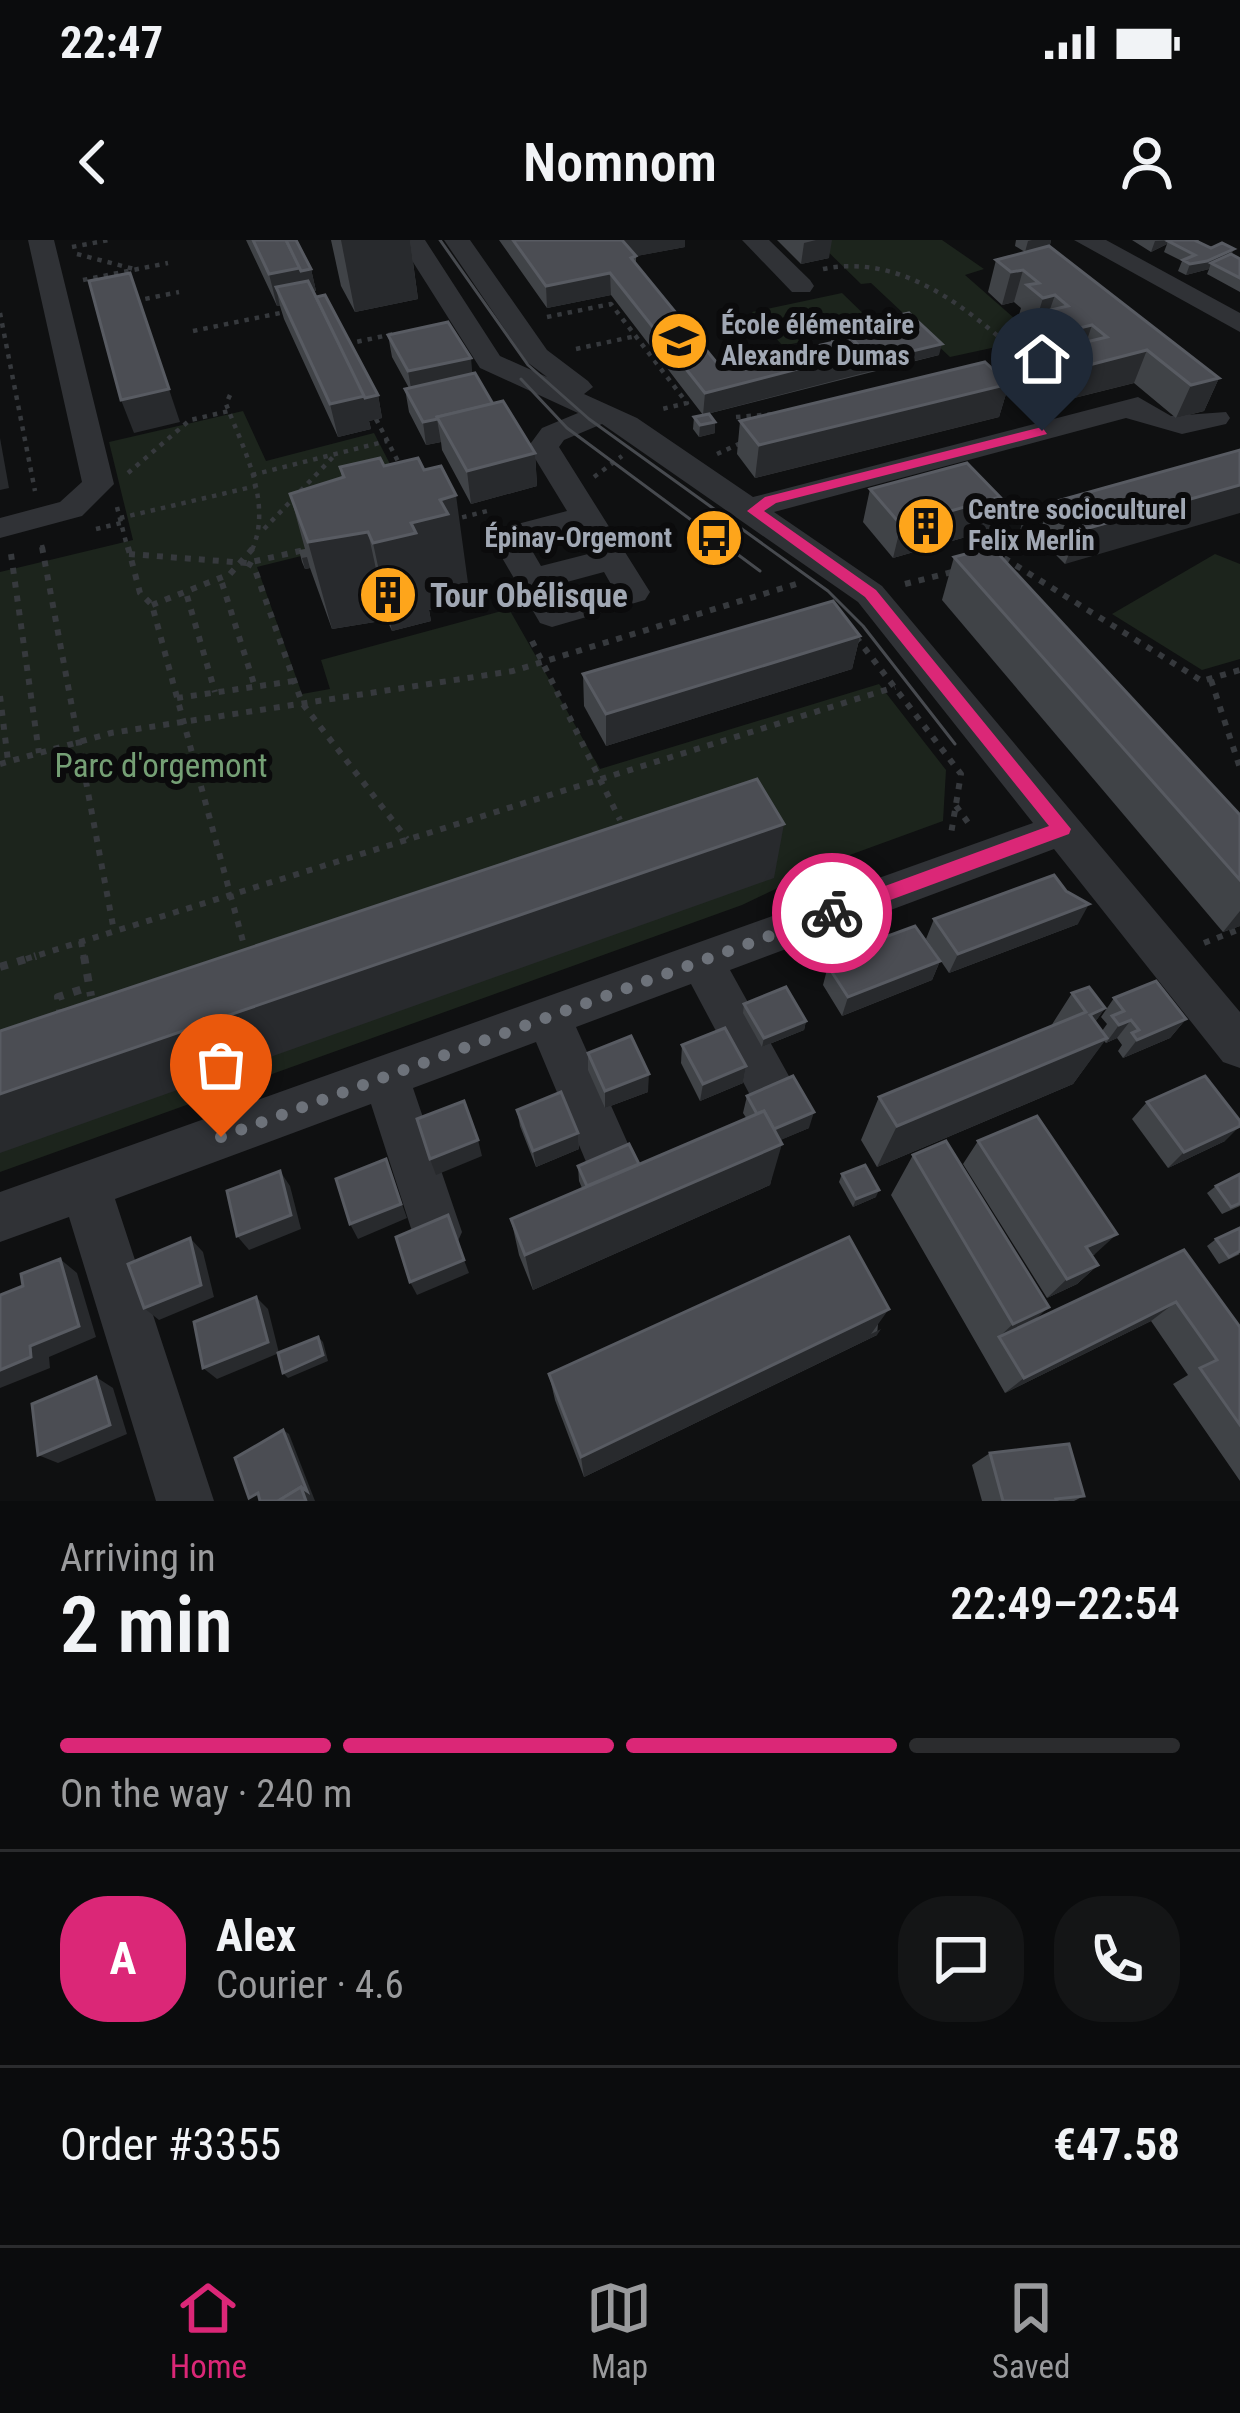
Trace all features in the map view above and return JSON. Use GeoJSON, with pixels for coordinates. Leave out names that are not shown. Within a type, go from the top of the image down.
{"type":"FeatureCollection","features":[{"type":"Feature","properties":{"kind":"street"},"geometry":{"type":"LineString","coordinates":[[412,240],[490,362],[606,412],[762,506],[870,594],[1240,1047]]}},
{"type":"Feature","properties":{"kind":"street"},"geometry":{"type":"LineString","coordinates":[[457,240],[606,412]]}},
{"type":"Feature","properties":{"kind":"street"},"geometry":{"type":"LineString","coordinates":[[754,240],[801,286]]}},
{"type":"Feature","properties":{"kind":"street"},"geometry":{"type":"LineString","coordinates":[[1087,240],[1240,324]]}},
{"type":"Feature","properties":{"kind":"street"},"geometry":{"type":"LineString","coordinates":[[3,528],[71,509],[89,496],[99,476],[56,301],[50,245]]}},
{"type":"Feature","properties":{"kind":"street"},"geometry":{"type":"LineString","coordinates":[[490,362],[546,344]]}},
{"type":"Feature","properties":{"kind":"street"},"geometry":{"type":"LineString","coordinates":[[762,506],[1134,407],[1174,426],[1198,425],[1215,418]]}},
{"type":"Feature","properties":{"kind":"street"},"geometry":{"type":"LineString","coordinates":[[583,517],[507,537],[552,615],[633,592],[543,447],[553,434],[606,412]]}},
{"type":"Feature","properties":{"kind":"street"},"geometry":{"type":"LineString","coordinates":[[532,580],[611,559]]}},
{"type":"Feature","properties":{"kind":"street"},"geometry":{"type":"LineString","coordinates":[[0,1216],[1062,829]]}},
{"type":"Feature","properties":{"kind":"street"},"geometry":{"type":"LineString","coordinates":[[701,961],[776,1096]]}},
{"type":"Feature","properties":{"kind":"street"},"geometry":{"type":"LineString","coordinates":[[549,1017],[612,1164]]}},
{"type":"Feature","properties":{"kind":"street"},"geometry":{"type":"LineString","coordinates":[[386,1077],[436,1232]]}},
{"type":"Feature","properties":{"kind":"street"},"geometry":{"type":"LineString","coordinates":[[85,1186],[185,1501]]}},
{"type":"Feature","properties":{"kind":"path"},"geometry":{"type":"LineString","coordinates":[[50,245],[137,269]]}},
{"type":"Feature","properties":{"kind":"path"},"geometry":{"type":"LineString","coordinates":[[857,262],[905,275],[991,328],[1022,358],[1021,370],[1078,422]]}},
{"type":"Feature","properties":{"kind":"path"},"geometry":{"type":"LineString","coordinates":[[56,301],[137,269],[168,263]]}},
{"type":"Feature","properties":{"kind":"path"},"geometry":{"type":"LineString","coordinates":[[122,280],[137,269]]}},
{"type":"Feature","properties":{"kind":"path"},"geometry":{"type":"LineString","coordinates":[[56,301],[179,292]]}},
{"type":"Feature","properties":{"kind":"path"},"geometry":{"type":"LineString","coordinates":[[546,344],[543,318],[611,304],[687,403],[649,412],[665,423]]}},
{"type":"Feature","properties":{"kind":"path"},"geometry":{"type":"LineString","coordinates":[[194,331],[297,309]]}},
{"type":"Feature","properties":{"kind":"path"},"geometry":{"type":"LineString","coordinates":[[0,313],[114,931]]}},
{"type":"Feature","properties":{"kind":"path"},"geometry":{"type":"LineString","coordinates":[[344,345],[401,332]]}},
{"type":"Feature","properties":{"kind":"path"},"geometry":{"type":"LineString","coordinates":[[575,362],[567,351],[636,336]]}},
{"type":"Feature","properties":{"kind":"path"},"geometry":{"type":"LineString","coordinates":[[0,371],[11,369]]}},
{"type":"Feature","properties":{"kind":"path"},"geometry":{"type":"LineString","coordinates":[[230,395],[229,411],[256,486],[261,531]]}},
{"type":"Feature","properties":{"kind":"path"},"geometry":{"type":"LineString","coordinates":[[128,474],[190,420],[229,411]]}},
{"type":"Feature","properties":{"kind":"path"},"geometry":{"type":"LineString","coordinates":[[736,416],[778,413]]}},
{"type":"Feature","properties":{"kind":"path"},"geometry":{"type":"LineString","coordinates":[[376,419],[403,472]]}},
{"type":"Feature","properties":{"kind":"path"},"geometry":{"type":"LineString","coordinates":[[756,437],[714,455],[762,506]]}},
{"type":"Feature","properties":{"kind":"path"},"geometry":{"type":"LineString","coordinates":[[252,475],[387,441]]}},
{"type":"Feature","properties":{"kind":"path"},"geometry":{"type":"LineString","coordinates":[[152,605],[222,583],[248,562],[261,531],[336,454]]}},
{"type":"Feature","properties":{"kind":"path"},"geometry":{"type":"LineString","coordinates":[[244,945],[152,605],[140,593],[120,518],[256,486]]}},
{"type":"Feature","properties":{"kind":"path"},"geometry":{"type":"LineString","coordinates":[[431,525],[500,508]]}},
{"type":"Feature","properties":{"kind":"path"},"geometry":{"type":"LineString","coordinates":[[984,563],[1004,558],[1023,540],[1026,517],[1053,510]]}},
{"type":"Feature","properties":{"kind":"path"},"geometry":{"type":"LineString","coordinates":[[3,528],[39,753]]}},
{"type":"Feature","properties":{"kind":"path"},"geometry":{"type":"LineString","coordinates":[[130,554],[248,562],[316,549]]}},
{"type":"Feature","properties":{"kind":"path"},"geometry":{"type":"LineString","coordinates":[[1004,558],[1202,681],[1240,670]]}},
{"type":"Feature","properties":{"kind":"path"},"geometry":{"type":"LineString","coordinates":[[248,562],[254,567],[302,703],[407,839]]}},
{"type":"Feature","properties":{"kind":"path"},"geometry":{"type":"LineString","coordinates":[[870,594],[964,568]]}},
{"type":"Feature","properties":{"kind":"path"},"geometry":{"type":"LineString","coordinates":[[0,695],[4,762],[183,720],[513,671],[794,581],[809,594]]}},
{"type":"Feature","properties":{"kind":"path"},"geometry":{"type":"LineString","coordinates":[[222,583],[255,687]]}},
{"type":"Feature","properties":{"kind":"path"},"geometry":{"type":"LineString","coordinates":[[187,596],[215,692]]}},
{"type":"Feature","properties":{"kind":"path"},"geometry":{"type":"LineString","coordinates":[[552,615],[532,640],[620,820]]}},
{"type":"Feature","properties":{"kind":"path"},"geometry":{"type":"LineString","coordinates":[[846,626],[961,773],[951,836]]}},
{"type":"Feature","properties":{"kind":"path"},"geometry":{"type":"LineString","coordinates":[[1211,679],[1240,768]]}},
{"type":"Feature","properties":{"kind":"path"},"geometry":{"type":"LineString","coordinates":[[177,698],[294,681]]}},
{"type":"Feature","properties":{"kind":"path"},"geometry":{"type":"LineString","coordinates":[[0,967],[895,687]]}},
{"type":"Feature","properties":{"kind":"path"},"geometry":{"type":"LineString","coordinates":[[61,1020],[58,997],[90,991],[81,941]]}},
{"type":"Feature","properties":{"kind":"green space"},"geometry":{"type":"Polygon","coordinates":[[[816,240],[942,240],[984,269],[965,275],[1037,338],[950,357],[871,283],[861,284],[816,240]]]}},
{"type":"Feature","properties":{"kind":"green space"},"geometry":{"type":"Polygon","coordinates":[[[842,293],[875,325],[783,346],[752,312],[842,293]]]}},
{"type":"Feature","properties":{"kind":"green space","name":"Parc d'orgemont"},"geometry":{"type":"Polygon","coordinates":[[[243,411],[266,461],[374,433],[422,526],[257,567],[302,694],[330,689],[321,660],[509,609],[600,769],[879,684],[946,770],[943,821],[836,860],[742,905],[0,1172],[0,572],[133,540],[109,442],[243,411]]]}},
{"type":"Feature","properties":{"kind":"green space"},"geometry":{"type":"Polygon","coordinates":[[[1215,554],[1240,564],[1240,659],[1202,670],[1112,614],[1215,554]]]}},
{"type":"Feature","properties":{"kind":"building"},"geometry":{"type":"Polygon","coordinates":[[[253,240],[286,240],[300,268],[269,274],[253,240]]]}},
{"type":"Feature","properties":{"kind":"building"},"geometry":{"type":"Polygon","coordinates":[[[286,240],[296,240],[311,269],[301,271],[286,240]]]}},
{"type":"Feature","properties":{"kind":"building"},"geometry":{"type":"Polygon","coordinates":[[[513,240],[622,240],[636,256],[631,258],[721,368],[852,338],[864,352],[705,393],[610,273],[546,286],[513,240]]]}},
{"type":"Feature","properties":{"kind":"building"},"geometry":{"type":"Polygon","coordinates":[[[1194,240],[1211,248],[1222,243],[1234,249],[1190,264],[1183,260],[1195,255],[1168,241],[1194,240]]]}},
{"type":"Feature","properties":{"kind":"building"},"geometry":{"type":"Polygon","coordinates":[[[1049,246],[1219,378],[1191,385],[1147,350],[1085,366],[1054,339],[1041,335],[1047,333],[1037,325],[1059,320],[1047,311],[1068,306],[1055,295],[1043,298],[1027,285],[1039,283],[1023,270],[1011,272],[996,260],[1049,246]],[[1092,325],[1067,331],[1082,343],[1107,337],[1092,325]]]}},
{"type":"Feature","properties":{"kind":"building"},"geometry":{"type":"Polygon","coordinates":[[[1231,254],[1240,259],[1240,278],[1211,263],[1231,254]]]}},
{"type":"Feature","properties":{"kind":"building"},"geometry":{"type":"Polygon","coordinates":[[[130,273],[169,389],[121,400],[89,281],[130,273]]]}},
{"type":"Feature","properties":{"kind":"building"},"geometry":{"type":"Polygon","coordinates":[[[308,281],[365,396],[330,404],[276,287],[308,281]]]}},
{"type":"Feature","properties":{"kind":"building"},"geometry":{"type":"Polygon","coordinates":[[[325,295],[378,395],[365,398],[316,297],[325,295]]]}},
{"type":"Feature","properties":{"kind":"building"},"geometry":{"type":"Polygon","coordinates":[[[909,313],[942,344],[862,363],[864,352],[852,338],[841,341],[831,330],[909,313]]]}},
{"type":"Feature","properties":{"kind":"building"},"geometry":{"type":"Polygon","coordinates":[[[448,322],[471,358],[408,371],[388,335],[448,322]]]}},
{"type":"Feature","properties":{"kind":"building"},"geometry":{"type":"Polygon","coordinates":[[[985,362],[1009,384],[759,445],[740,421],[985,362]]]}},
{"type":"Feature","properties":{"kind":"building"},"geometry":{"type":"Polygon","coordinates":[[[475,373],[493,404],[438,419],[423,422],[405,389],[475,373]]]}},
{"type":"Feature","properties":{"kind":"building"},"geometry":{"type":"Polygon","coordinates":[[[503,401],[535,453],[467,471],[437,417],[503,401]]]}},
{"type":"Feature","properties":{"kind":"building"},"geometry":{"type":"Polygon","coordinates":[[[709,414],[715,422],[700,425],[694,417],[709,414]]]}},
{"type":"Feature","properties":{"kind":"building"},"geometry":{"type":"Polygon","coordinates":[[[1240,450],[1240,485],[1078,531],[1050,503],[1240,450]]]}},
{"type":"Feature","properties":{"kind":"building"},"geometry":{"type":"Polygon","coordinates":[[[380,458],[384,466],[418,458],[424,470],[441,466],[456,495],[440,500],[448,514],[411,523],[416,533],[373,543],[368,532],[308,542],[290,494],[344,477],[340,467],[380,458]]]}},
{"type":"Feature","properties":{"kind":"building"},"geometry":{"type":"Polygon","coordinates":[[[967,463],[1000,497],[901,525],[870,489],[967,463]]]}},
{"type":"Feature","properties":{"kind":"building"},"geometry":{"type":"Polygon","coordinates":[[[992,547],[1240,815],[1240,880],[954,557],[992,547]]]}},
{"type":"Feature","properties":{"kind":"building"},"geometry":{"type":"Polygon","coordinates":[[[833,601],[860,636],[606,714],[583,674],[833,601]]]}},
{"type":"Feature","properties":{"kind":"building"},"geometry":{"type":"Polygon","coordinates":[[[757,779],[784,824],[0,1094],[0,1031],[757,779]]]}},
{"type":"Feature","properties":{"kind":"building"},"geometry":{"type":"Polygon","coordinates":[[[1054,875],[1066,891],[1089,904],[958,954],[934,919],[1054,875]]]}},
{"type":"Feature","properties":{"kind":"building"},"geometry":{"type":"Polygon","coordinates":[[[915,926],[940,961],[848,997],[828,966],[841,961],[836,955],[915,926]]]}},
{"type":"Feature","properties":{"kind":"building"},"geometry":{"type":"Polygon","coordinates":[[[1156,981],[1186,1019],[1137,1040],[1132,1033],[1139,1030],[1131,1020],[1119,1025],[1112,1016],[1124,1011],[1114,998],[1156,981]]]}},
{"type":"Feature","properties":{"kind":"building"},"geometry":{"type":"Polygon","coordinates":[[[786,987],[806,1021],[764,1038],[744,1004],[786,987]]]}},
{"type":"Feature","properties":{"kind":"building"},"geometry":{"type":"Polygon","coordinates":[[[1089,987],[1105,1008],[1090,1015],[1107,1038],[897,1126],[879,1097],[1086,1012],[1072,993],[1089,987]]]}},
{"type":"Feature","properties":{"kind":"building"},"geometry":{"type":"Polygon","coordinates":[[[725,1028],[746,1066],[703,1084],[682,1045],[725,1028]]]}},
{"type":"Feature","properties":{"kind":"building"},"geometry":{"type":"Polygon","coordinates":[[[631,1036],[649,1074],[605,1091],[588,1053],[631,1036]]]}},
{"type":"Feature","properties":{"kind":"building"},"geometry":{"type":"Polygon","coordinates":[[[793,1076],[814,1112],[774,1129],[764,1111],[757,1114],[747,1096],[793,1076]]]}},
{"type":"Feature","properties":{"kind":"building"},"geometry":{"type":"Polygon","coordinates":[[[1205,1076],[1240,1126],[1184,1152],[1147,1102],[1205,1076]]]}},
{"type":"Feature","properties":{"kind":"building"},"geometry":{"type":"Polygon","coordinates":[[[561,1092],[578,1133],[533,1151],[517,1110],[561,1092]]]}},
{"type":"Feature","properties":{"kind":"building"},"geometry":{"type":"Polygon","coordinates":[[[464,1101],[478,1140],[430,1159],[417,1119],[464,1101]]]}},
{"type":"Feature","properties":{"kind":"building"},"geometry":{"type":"Polygon","coordinates":[[[764,1111],[782,1144],[525,1255],[511,1219],[764,1111]]]}},
{"type":"Feature","properties":{"kind":"building"},"geometry":{"type":"Polygon","coordinates":[[[1037,1116],[1117,1234],[1086,1247],[1098,1265],[1067,1279],[978,1141],[1037,1116]]]}},
{"type":"Feature","properties":{"kind":"building"},"geometry":{"type":"Polygon","coordinates":[[[946,1141],[1049,1307],[1013,1324],[913,1155],[946,1141]]]}},
{"type":"Feature","properties":{"kind":"building"},"geometry":{"type":"Polygon","coordinates":[[[629,1144],[639,1164],[587,1186],[578,1166],[629,1144]]]}},
{"type":"Feature","properties":{"kind":"building"},"geometry":{"type":"Polygon","coordinates":[[[386,1159],[401,1204],[350,1224],[336,1179],[386,1159]]]}},
{"type":"Feature","properties":{"kind":"building"},"geometry":{"type":"Polygon","coordinates":[[[865,1165],[879,1190],[856,1199],[842,1174],[865,1165]]]}},
{"type":"Feature","properties":{"kind":"building"},"geometry":{"type":"Polygon","coordinates":[[[280,1171],[291,1215],[237,1236],[227,1191],[280,1171]]]}},
{"type":"Feature","properties":{"kind":"building"},"geometry":{"type":"Polygon","coordinates":[[[1240,1174],[1240,1203],[1231,1207],[1216,1186],[1240,1174]]]}},
{"type":"Feature","properties":{"kind":"building"},"geometry":{"type":"Polygon","coordinates":[[[448,1215],[464,1260],[410,1282],[396,1237],[448,1215]]]}},
{"type":"Feature","properties":{"kind":"building"},"geometry":{"type":"Polygon","coordinates":[[[1240,1228],[1240,1251],[1229,1257],[1216,1239],[1240,1228]]]}},
{"type":"Feature","properties":{"kind":"building"},"geometry":{"type":"Polygon","coordinates":[[[849,1237],[889,1309],[581,1457],[549,1374],[849,1237]]]}},
{"type":"Feature","properties":{"kind":"building"},"geometry":{"type":"Polygon","coordinates":[[[190,1238],[201,1285],[144,1308],[128,1264],[190,1238]]]}},
{"type":"Feature","properties":{"kind":"building"},"geometry":{"type":"Polygon","coordinates":[[[1184,1250],[1240,1327],[1240,1425],[1200,1368],[1217,1360],[1176,1302],[1024,1378],[999,1337],[1184,1250]]]}},
{"type":"Feature","properties":{"kind":"building"},"geometry":{"type":"Polygon","coordinates":[[[60,1259],[79,1326],[30,1346],[31,1357],[0,1370],[0,1295],[23,1286],[21,1274],[60,1259]]]}},
{"type":"Feature","properties":{"kind":"building"},"geometry":{"type":"Polygon","coordinates":[[[256,1297],[268,1342],[203,1368],[194,1322],[256,1297]]]}},
{"type":"Feature","properties":{"kind":"building"},"geometry":{"type":"Polygon","coordinates":[[[318,1337],[323,1355],[283,1373],[278,1353],[318,1337]]]}},
{"type":"Feature","properties":{"kind":"building"},"geometry":{"type":"Polygon","coordinates":[[[96,1377],[110,1425],[38,1455],[32,1404],[96,1377]]]}},
{"type":"Feature","properties":{"kind":"building"},"geometry":{"type":"Polygon","coordinates":[[[283,1430],[307,1491],[301,1487],[278,1501],[260,1501],[258,1493],[249,1498],[235,1458],[283,1430]]]}},
{"type":"Feature","properties":{"kind":"building"},"geometry":{"type":"Polygon","coordinates":[[[1069,1444],[1084,1496],[1003,1501],[990,1453],[1069,1444]]]}},
{"type":"Feature","properties":{"kind":"building"},"geometry":{"type":"Polygon","coordinates":[[[301,1487],[306,1501],[278,1501],[301,1487]]]}},
{"type":"Feature","properties":{"kind":"tram line"},"geometry":{"type":"LineString","coordinates":[[440,240],[528,365],[589,419],[828,591],[863,626],[955,744]]}},
{"type":"Feature","properties":{"kind":"tram line"},"geometry":{"type":"LineString","coordinates":[[521,379],[567,428],[760,571]]}},
{"type":"Feature","properties":{"kind":"way so far"},"geometry":{"type":"LineString","coordinates":[[221,1137],[832,913]]}},
{"type":"Feature","properties":{"kind":"place","name":"École élémentaire Alexandre Dumas"},"geometry":{"type":"Point","coordinates":[679,341]}},
{"type":"Feature","properties":{"kind":"place","name":"Centre socioculturel Felix Merlin"},"geometry":{"type":"Point","coordinates":[926,526]}},
{"type":"Feature","properties":{"kind":"place","name":"Épinay-Orgemont"},"geometry":{"type":"Point","coordinates":[714,538]}},
{"type":"Feature","properties":{"kind":"place","name":"Tour Obélisque"},"geometry":{"type":"Point","coordinates":[388,595]}},
{"type":"Feature","properties":{"kind":"route"},"geometry":{"type":"LineString","coordinates":[[832,913],[1062,829],[870,594],[754,511],[770,500],[1042,431]]}}]}
